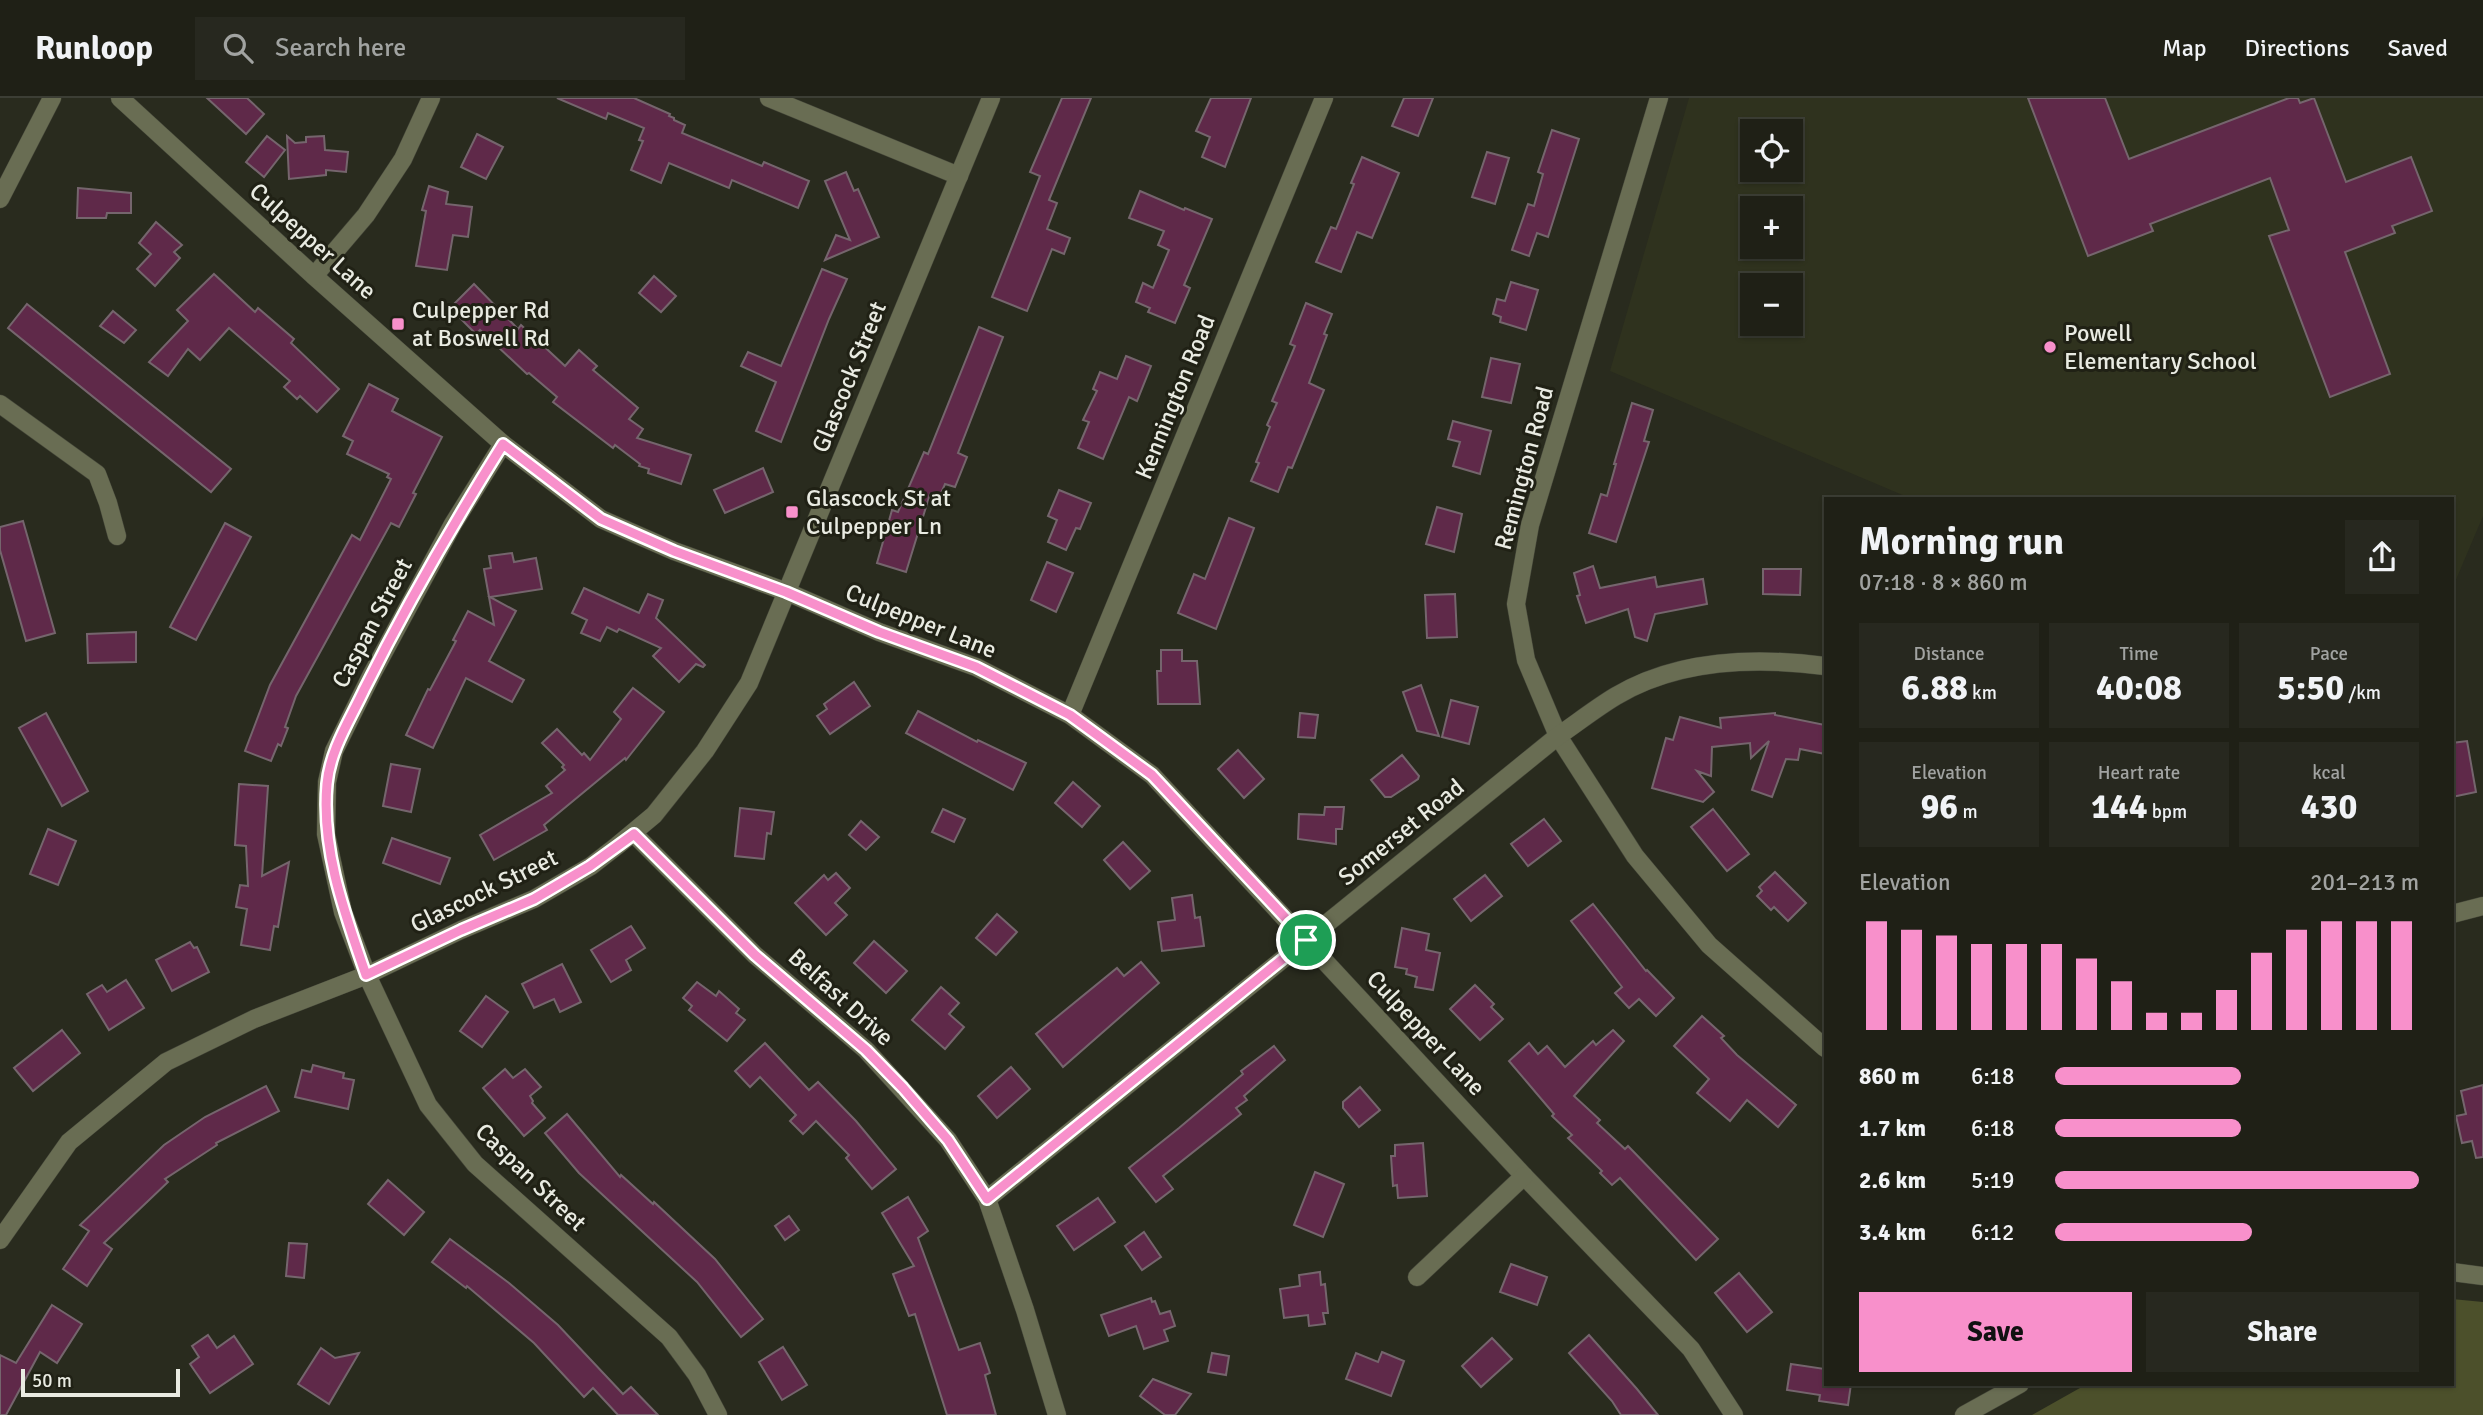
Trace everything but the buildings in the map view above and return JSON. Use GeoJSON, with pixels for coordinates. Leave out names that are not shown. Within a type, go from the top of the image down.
{"type":"FeatureCollection","features":[{"type":"Feature","properties":{"kind":"street"},"geometry":{"type":"LineString","coordinates":[[0,199],[52,98]]}},
{"type":"Feature","properties":{"kind":"street","name":"Culpepper Lane"},"geometry":{"type":"LineString","coordinates":[[120,98],[503,444],[601,519],[674,551],[786,592],[879,632],[976,667],[1070,715],[1152,775],[1524,1176],[1691,1349],[1734,1415]]}},
{"type":"Feature","properties":{"kind":"street"},"geometry":{"type":"LineString","coordinates":[[314,276],[366,215],[403,159],[431,98]]}},
{"type":"Feature","properties":{"kind":"street"},"geometry":{"type":"LineString","coordinates":[[769,98],[959,176]]}},
{"type":"Feature","properties":{"kind":"street","name":"Glascock Street"},"geometry":{"type":"LineString","coordinates":[[0,1240],[69,1142],[166,1062],[254,1018],[366,975],[534,899],[590,866],[634,834],[654,815],[705,751],[749,682],[991,98]]}},
{"type":"Feature","properties":{"kind":"street","name":"Kennington Road"},"geometry":{"type":"LineString","coordinates":[[1070,715],[1324,98]]}},
{"type":"Feature","properties":{"kind":"street","name":"Remington Road"},"geometry":{"type":"LineString","coordinates":[[1659,98],[1530,526],[1516,604],[1526,660],[1559,736],[1635,856],[1709,945],[1824,1047]]}},
{"type":"Feature","properties":{"kind":"street"},"geometry":{"type":"LineString","coordinates":[[0,404],[97,474],[117,536]]}},
{"type":"Feature","properties":{"kind":"street","name":"Caspan Street"},"geometry":{"type":"LineString","coordinates":[[503,444],[453,524],[334,751],[327,782],[326,834],[344,912],[366,975],[428,1105],[475,1164],[669,1337],[697,1374],[718,1415]]}},
{"type":"Feature","properties":{"kind":"street","name":"Somerset Road"},"geometry":{"type":"LineString","coordinates":[[987,1199],[1559,736],[1618,695],[1669,673],[1719,663],[1785,661],[1824,666]]}},
{"type":"Feature","properties":{"kind":"street","name":"Belfast Drive"},"geometry":{"type":"LineString","coordinates":[[634,834],[755,955],[866,1050],[948,1140],[987,1199],[1057,1415]]}},
{"type":"Feature","properties":{"kind":"street"},"geometry":{"type":"LineString","coordinates":[[2454,913],[2483,906]]}},
{"type":"Feature","properties":{"kind":"street"},"geometry":{"type":"LineString","coordinates":[[1417,1277],[1524,1176]]}},
{"type":"Feature","properties":{"kind":"street"},"geometry":{"type":"LineString","coordinates":[[2454,1272],[2483,1276]]}},
{"type":"Feature","properties":{"kind":"street"},"geometry":{"type":"LineString","coordinates":[[1964,1415],[2016,1386]]}},
{"type":"Feature","properties":{"kind":"shaded area","name":"Powell Elementary School"},"geometry":{"type":"Polygon","coordinates":[[[1689,98],[2483,98],[2483,516],[2454,584],[2454,497],[1907,497],[1610,371],[1689,98]]]}},
{"type":"Feature","properties":{"kind":"green space"},"geometry":{"type":"Polygon","coordinates":[[[2454,1299],[2483,1302],[2483,1415],[2032,1415],[2083,1386],[2454,1386],[2454,1299]]]}},
{"type":"Feature","properties":{"kind":"place","name":"Culpepper Rd at Boswell Rd"},"geometry":{"type":"Point","coordinates":[398,324]}},
{"type":"Feature","properties":{"kind":"place","name":"Powell Elementary School"},"geometry":{"type":"Point","coordinates":[2050,347]}},
{"type":"Feature","properties":{"kind":"place","name":"Glascock St at Culpepper Ln"},"geometry":{"type":"Point","coordinates":[792,512]}},
{"type":"Feature","properties":{"kind":"route"},"geometry":{"type":"LineString","coordinates":[[503,444],[601,519],[674,551],[786,592],[879,632],[976,667],[1070,715],[1152,775],[1306,940],[987,1199],[948,1140],[903,1088],[866,1050],[755,955],[634,834],[590,866],[534,899],[366,975],[344,912],[326,834],[327,782],[334,751],[372,674],[453,524],[503,444]]}}]}
